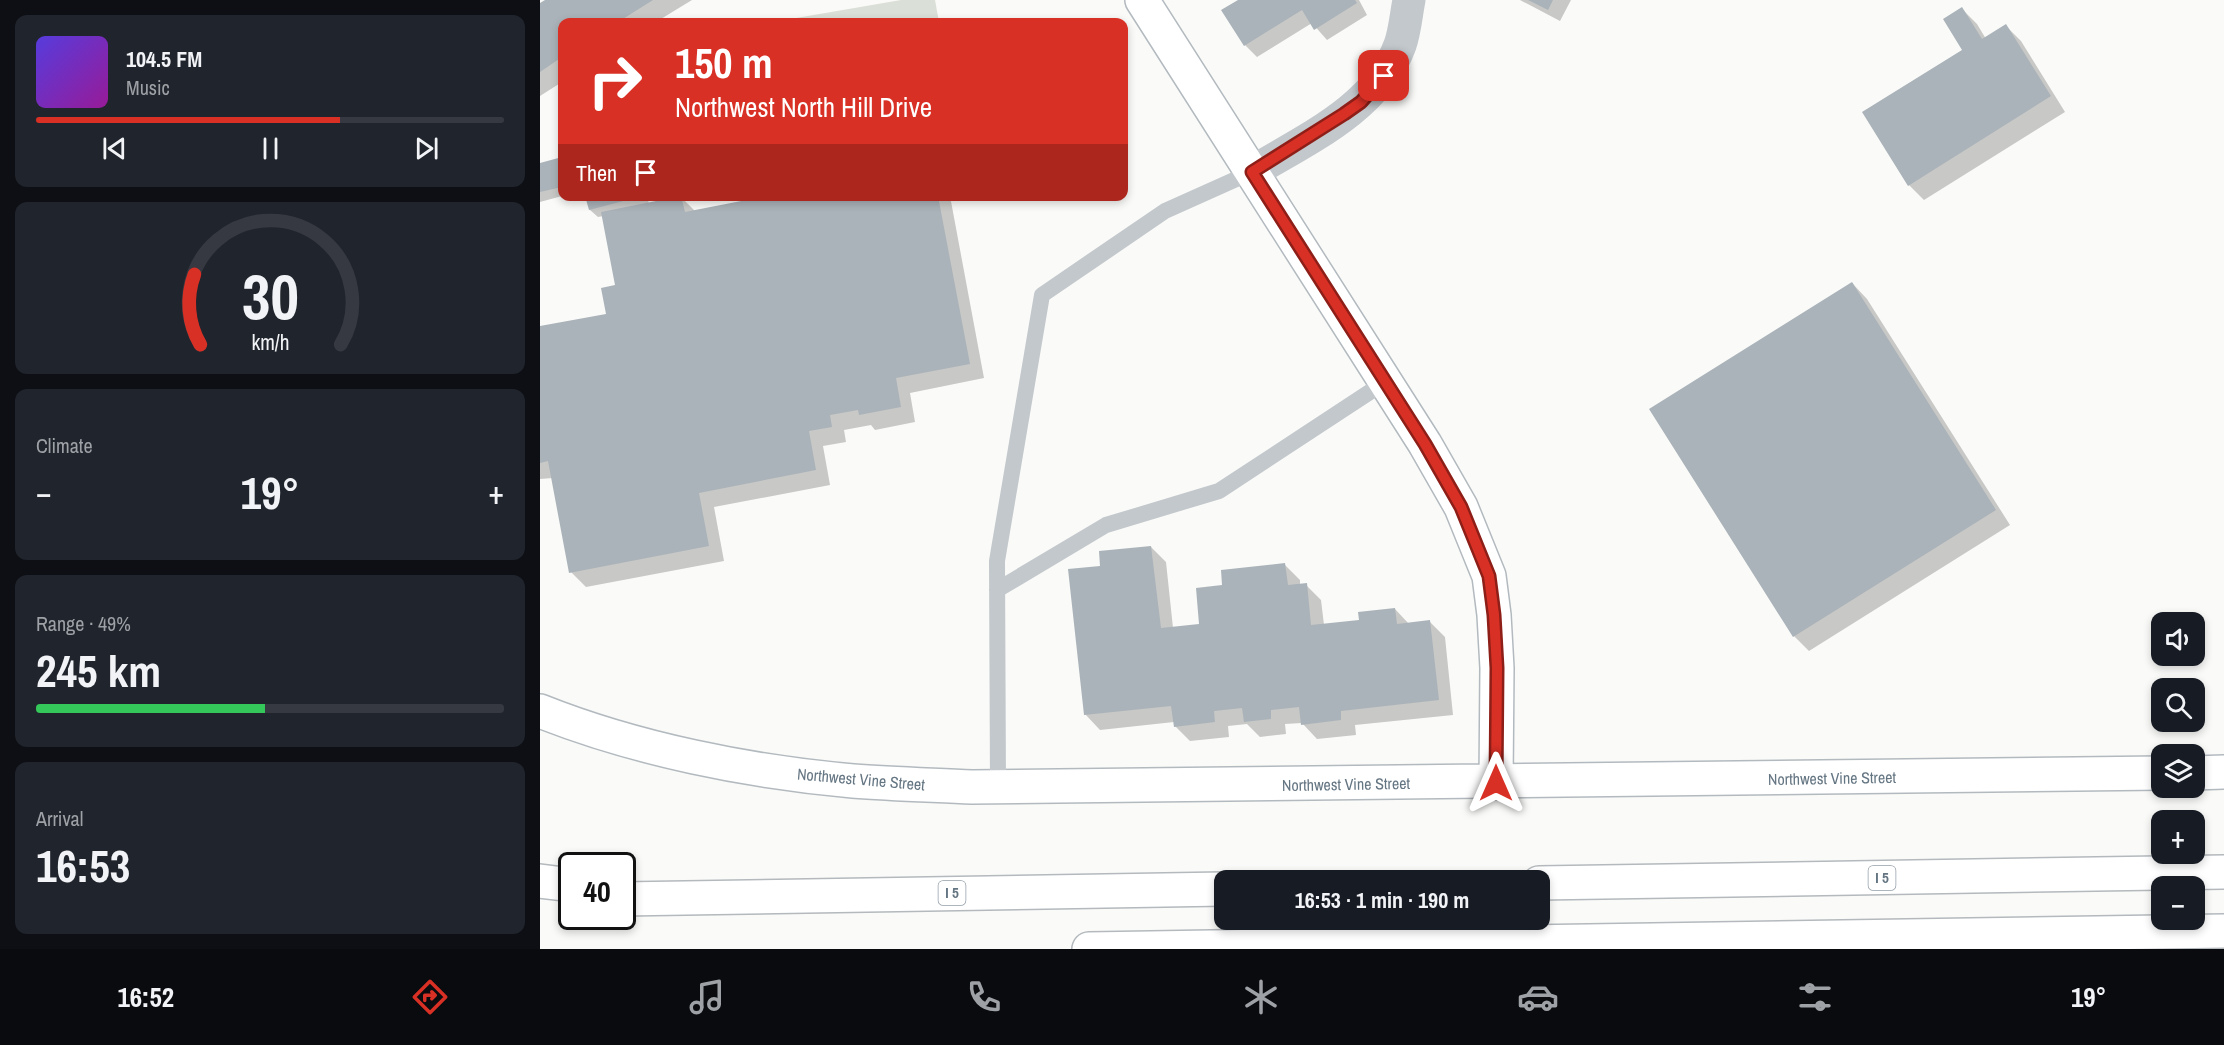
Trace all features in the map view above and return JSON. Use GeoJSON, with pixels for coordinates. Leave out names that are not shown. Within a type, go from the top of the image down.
{"type":"FeatureCollection","features":[{"type":"Feature","properties":{"kind":"main road"},"geometry":{"type":"LineString","coordinates":[[1142,0],[1425,444],[1461,507],[1489,576],[1494,615],[1497,668],[1496,783]]}},
{"type":"Feature","properties":{"kind":"main road","name":"Northwest Vine Street"},"geometry":{"type":"LineString","coordinates":[[540,711],[579,727],[660,749],[764,769],[851,781],[998,788],[2151,773]]}},
{"type":"Feature","properties":{"kind":"main road"},"geometry":{"type":"LineString","coordinates":[[2205,773],[2224,772]]}},
{"type":"Feature","properties":{"kind":"main road","name":"I 5"},"geometry":{"type":"LineString","coordinates":[[1550,883],[2224,872]]}},
{"type":"Feature","properties":{"kind":"main road"},"geometry":{"type":"LineString","coordinates":[[540,881],[558,883]]}},
{"type":"Feature","properties":{"kind":"main road","name":"I 5"},"geometry":{"type":"LineString","coordinates":[[636,898],[1214,889]]}},
{"type":"Feature","properties":{"kind":"main road"},"geometry":{"type":"LineString","coordinates":[[636,893],[680,898]]}},
{"type":"Feature","properties":{"kind":"main road"},"geometry":{"type":"LineString","coordinates":[[540,900],[558,899]]}},
{"type":"Feature","properties":{"kind":"main road"},"geometry":{"type":"LineString","coordinates":[[1089,949],[2224,931]]}},
{"type":"Feature","properties":{"kind":"street"},"geometry":{"type":"LineString","coordinates":[[1252,172],[1327,127],[1361,102],[1384,76],[1400,45],[1409,0]]}},
{"type":"Feature","properties":{"kind":"lane"},"geometry":{"type":"LineString","coordinates":[[998,788],[997,561],[1042,295],[1165,211],[1252,172]]}},
{"type":"Feature","properties":{"kind":"lane"},"geometry":{"type":"LineString","coordinates":[[997,590],[1106,525],[1219,491],[1385,382]]}},
{"type":"Feature","properties":{"kind":"shaded area"},"geometry":{"type":"Polygon","coordinates":[[[901,0],[935,0],[938,18],[796,18],[901,0]]]}},
{"type":"Feature","properties":{"kind":"building"},"geometry":{"type":"Polygon","coordinates":[[[545,0],[653,0],[624,18],[558,18],[558,60],[540,72],[540,3],[545,0]]]}},
{"type":"Feature","properties":{"kind":"building"},"geometry":{"type":"Polygon","coordinates":[[[1238,0],[1355,0],[1357,3],[1314,30],[1302,10],[1244,46],[1221,10],[1238,0]]]}},
{"type":"Feature","properties":{"kind":"building"},"geometry":{"type":"Polygon","coordinates":[[[1528,0],[1553,0],[1548,10],[1528,0]]]}},
{"type":"Feature","properties":{"kind":"building"},"geometry":{"type":"Polygon","coordinates":[[[1962,7],[1982,39],[2006,24],[2051,96],[1908,186],[1862,112],[1962,50],[1943,19],[1962,7]]]}},
{"type":"Feature","properties":{"kind":"building"},"geometry":{"type":"Polygon","coordinates":[[[558,158],[558,188],[540,192],[540,163],[558,158]]]}},
{"type":"Feature","properties":{"kind":"building"},"geometry":{"type":"Polygon","coordinates":[[[586,201],[624,201],[589,210],[586,201]]]}},
{"type":"Feature","properties":{"kind":"building"},"geometry":{"type":"Polygon","coordinates":[[[656,201],[682,201],[685,212],[741,201],[939,201],[970,364],[896,378],[901,407],[859,415],[858,410],[830,415],[832,427],[809,431],[816,470],[699,493],[709,546],[569,573],[548,461],[540,463],[540,326],[606,314],[601,288],[615,285],[601,212],[656,201]]]}},
{"type":"Feature","properties":{"kind":"building"},"geometry":{"type":"Polygon","coordinates":[[[1852,282],[1996,510],[1793,637],[1649,409],[1852,282]]]}},
{"type":"Feature","properties":{"kind":"building"},"geometry":{"type":"Polygon","coordinates":[[[1151,546],[1161,628],[1199,624],[1196,588],[1222,585],[1221,570],[1285,563],[1288,585],[1307,583],[1311,625],[1359,620],[1358,612],[1395,608],[1397,624],[1430,620],[1439,700],[1341,711],[1341,720],[1301,725],[1299,707],[1271,710],[1271,719],[1244,722],[1242,708],[1214,711],[1215,722],[1174,727],[1171,706],[1084,715],[1068,569],[1100,566],[1099,551],[1151,546]]]}},
{"type":"Feature","properties":{"kind":"route"},"geometry":{"type":"LineString","coordinates":[[1384,76],[1361,102],[1327,127],[1252,172],[1425,444],[1461,507],[1489,576],[1497,668],[1496,783]]}}]}
